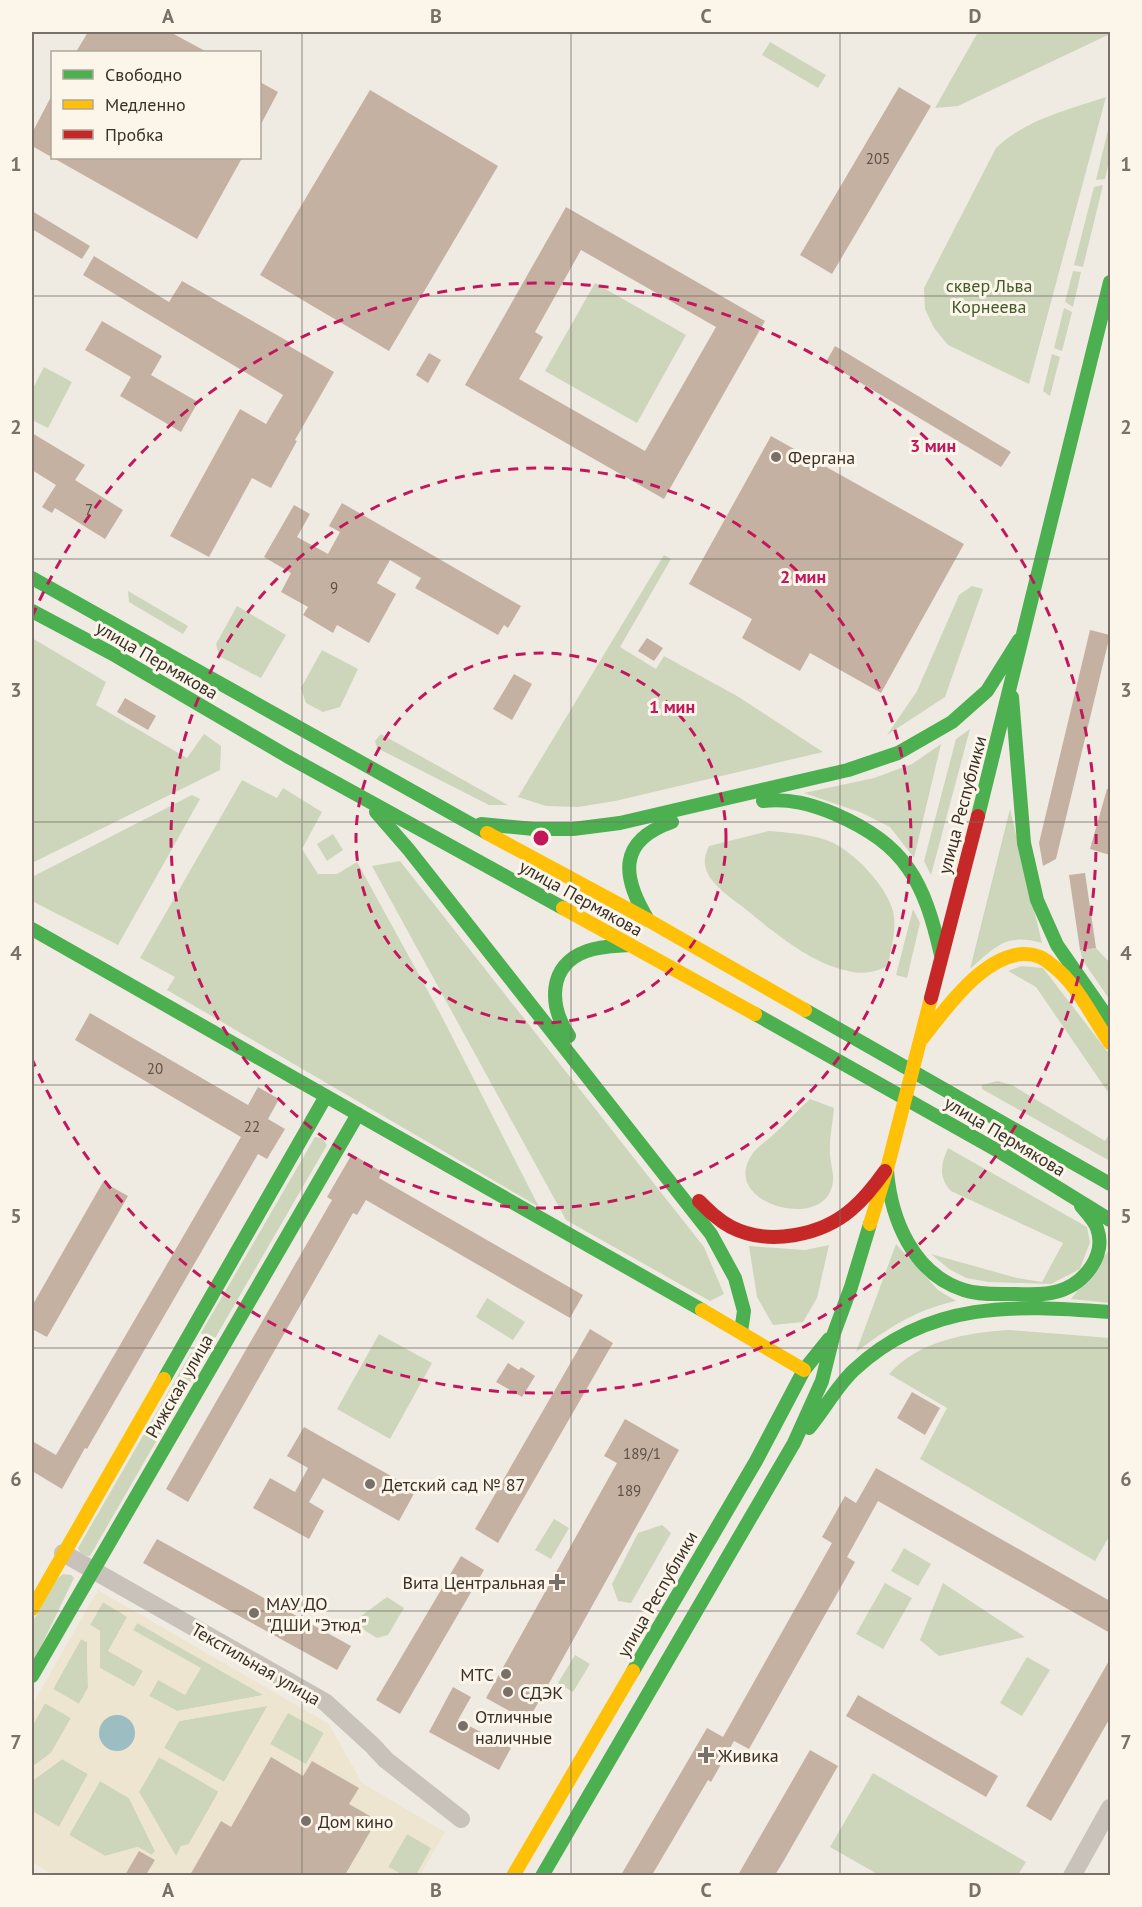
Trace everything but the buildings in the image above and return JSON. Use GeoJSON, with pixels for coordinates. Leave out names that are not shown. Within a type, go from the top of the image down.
{"type":"FeatureCollection","features":[{"type":"Feature","properties":{"kind":"main road","name":"улица Республики"},"geometry":{"type":"LineString","coordinates":[[542,1875],[794,1443],[822,1381],[834,1333],[851,1287],[887,1169],[922,1039],[941,955],[1011,687],[1110,282]]}},
{"type":"Feature","properties":{"kind":"main road","name":"улица Пермякова"},"geometry":{"type":"LineString","coordinates":[[32,578],[467,822],[648,920],[1110,1184]]}},
{"type":"Feature","properties":{"kind":"main road","name":"улица Пермякова"},"geometry":{"type":"LineString","coordinates":[[32,611],[111,653],[287,756],[1000,1152],[1110,1220]]}},
{"type":"Feature","properties":{"kind":"main road"},"geometry":{"type":"LineString","coordinates":[[467,822],[534,830],[573,830],[620,824],[848,770],[898,753],[952,722],[987,691],[1023,635]]}},
{"type":"Feature","properties":{"kind":"main road"},"geometry":{"type":"LineString","coordinates":[[1011,687],[1022,828],[1038,902],[1057,947],[1110,1021]]}},
{"type":"Feature","properties":{"kind":"main road"},"geometry":{"type":"LineString","coordinates":[[364,799],[409,850],[711,1234],[735,1278],[744,1311],[741,1332]]}},
{"type":"Feature","properties":{"kind":"main road"},"geometry":{"type":"LineString","coordinates":[[648,920],[632,892],[628,872],[629,856],[635,842],[648,831],[668,823],[737,806],[775,799],[795,801],[819,806],[855,823],[891,847],[914,877],[925,900],[934,922],[941,955]]}},
{"type":"Feature","properties":{"kind":"main road"},"geometry":{"type":"LineString","coordinates":[[32,929],[804,1370]]}},
{"type":"Feature","properties":{"kind":"main road"},"geometry":{"type":"LineString","coordinates":[[629,945],[602,947],[576,956],[556,979],[553,1007],[572,1040],[695,1197],[718,1221],[746,1233],[771,1238],[794,1237],[819,1229],[847,1214],[867,1195],[887,1169]]}},
{"type":"Feature","properties":{"kind":"main road"},"geometry":{"type":"LineString","coordinates":[[922,1039],[967,984],[1000,960],[1015,955],[1031,954],[1045,958],[1060,971],[1110,1043]]}},
{"type":"Feature","properties":{"kind":"main road","name":"Рижская улица"},"geometry":{"type":"LineString","coordinates":[[32,1609],[327,1096]]}},
{"type":"Feature","properties":{"kind":"main road","name":"Рижская улица"},"geometry":{"type":"LineString","coordinates":[[32,1676],[358,1114]]}},
{"type":"Feature","properties":{"kind":"main road"},"geometry":{"type":"LineString","coordinates":[[887,1169],[892,1209],[913,1251],[926,1267],[942,1280],[962,1290],[987,1295],[1058,1292],[1081,1280],[1096,1259],[1098,1232],[1075,1198]]}},
{"type":"Feature","properties":{"kind":"main road"},"geometry":{"type":"LineString","coordinates":[[1096,1176],[1110,1178]]}},
{"type":"Feature","properties":{"kind":"main road"},"geometry":{"type":"LineString","coordinates":[[794,1443],[813,1423],[843,1381],[856,1368],[906,1332],[930,1320],[954,1313],[1010,1307],[1058,1307],[1110,1312]]}},
{"type":"Feature","properties":{"kind":"main road","name":"улица Республики"},"geometry":{"type":"LineString","coordinates":[[513,1875],[756,1461],[804,1370],[834,1333]]}},
{"type":"Feature","properties":{"kind":"street","name":"Текстильная улица"},"geometry":{"type":"LineString","coordinates":[[63,1553],[325,1702],[386,1760],[462,1819]]}},
{"type":"Feature","properties":{"kind":"street"},"geometry":{"type":"LineString","coordinates":[[1071,1875],[1110,1808]]}},
{"type":"Feature","properties":{"kind":"green space"},"geometry":{"type":"Polygon","coordinates":[[[978,32],[1110,32],[1110,34],[958,106],[935,108],[978,32]]]}},
{"type":"Feature","properties":{"kind":"green space"},"geometry":{"type":"Polygon","coordinates":[[[770,42],[826,75],[818,88],[762,55],[770,42]]]}},
{"type":"Feature","properties":{"kind":"green space","name":"сквер Льва Корнеева"},"geometry":{"type":"Polygon","coordinates":[[[1106,97],[1029,384],[948,345],[934,328],[925,309],[924,288],[996,148],[1034,123],[1106,97]]]}},
{"type":"Feature","properties":{"kind":"green space"},"geometry":{"type":"Polygon","coordinates":[[[1110,122],[1110,157],[1105,179],[1096,180],[1110,122]]]}},
{"type":"Feature","properties":{"kind":"green space"},"geometry":{"type":"Polygon","coordinates":[[[1103,185],[1083,267],[1074,265],[1094,187],[1103,185]]]}},
{"type":"Feature","properties":{"kind":"green space"},"geometry":{"type":"Polygon","coordinates":[[[1073,271],[1081,272],[1073,307],[1065,302],[1073,271]]]}},
{"type":"Feature","properties":{"kind":"green space"},"geometry":{"type":"Polygon","coordinates":[[[595,283],[686,335],[637,423],[545,371],[595,283]]]}},
{"type":"Feature","properties":{"kind":"green space"},"geometry":{"type":"Polygon","coordinates":[[[1064,308],[1072,312],[1062,351],[1054,348],[1064,308]]]}},
{"type":"Feature","properties":{"kind":"green space"},"geometry":{"type":"Polygon","coordinates":[[[1052,354],[1060,357],[1050,396],[1043,391],[1052,354]]]}},
{"type":"Feature","properties":{"kind":"green space"},"geometry":{"type":"Polygon","coordinates":[[[44,367],[72,382],[48,428],[32,420],[32,390],[44,367]]]}},
{"type":"Feature","properties":{"kind":"green space"},"geometry":{"type":"Polygon","coordinates":[[[664,555],[671,559],[620,647],[656,669],[664,656],[737,696],[823,752],[615,801],[578,807],[546,806],[518,797],[664,555]]]}},
{"type":"Feature","properties":{"kind":"green space"},"geometry":{"type":"Polygon","coordinates":[[[972,586],[983,589],[945,697],[887,735],[917,691],[959,595],[972,586]]]}},
{"type":"Feature","properties":{"kind":"green space"},"geometry":{"type":"Polygon","coordinates":[[[128,591],[188,626],[183,634],[129,602],[128,591]]]}},
{"type":"Feature","properties":{"kind":"green space"},"geometry":{"type":"Polygon","coordinates":[[[237,606],[286,635],[261,678],[219,656],[216,644],[237,606]]]}},
{"type":"Feature","properties":{"kind":"green space"},"geometry":{"type":"Polygon","coordinates":[[[32,638],[106,682],[96,705],[187,758],[204,734],[221,746],[220,770],[32,863],[32,638]]]}},
{"type":"Feature","properties":{"kind":"green space"},"geometry":{"type":"Polygon","coordinates":[[[322,650],[358,669],[340,707],[323,712],[306,703],[301,688],[322,650]]]}},
{"type":"Feature","properties":{"kind":"green space"},"geometry":{"type":"Polygon","coordinates":[[[970,729],[931,875],[924,861],[956,739],[970,729]]]}},
{"type":"Feature","properties":{"kind":"green space"},"geometry":{"type":"Polygon","coordinates":[[[381,734],[508,805],[489,805],[377,748],[375,741],[381,734]]]}},
{"type":"Feature","properties":{"kind":"green space"},"geometry":{"type":"Polygon","coordinates":[[[941,744],[914,858],[890,827],[862,813],[804,793],[874,778],[912,764],[941,744]]]}},
{"type":"Feature","properties":{"kind":"green space"},"geometry":{"type":"Polygon","coordinates":[[[242,780],[277,798],[283,788],[322,812],[302,849],[318,874],[337,874],[357,862],[440,1013],[539,1207],[167,990],[175,977],[140,958],[242,780]]]}},
{"type":"Feature","properties":{"kind":"green space"},"geometry":{"type":"Polygon","coordinates":[[[192,795],[200,799],[118,945],[32,901],[32,877],[192,795]]]}},
{"type":"Feature","properties":{"kind":"green space"},"geometry":{"type":"Polygon","coordinates":[[[1010,809],[1042,943],[1030,940],[1010,941],[995,948],[970,969],[1010,809]]]}},
{"type":"Feature","properties":{"kind":"green space"},"geometry":{"type":"Polygon","coordinates":[[[769,831],[804,835],[829,841],[854,857],[878,882],[889,901],[894,918],[888,966],[859,973],[819,961],[779,936],[713,882],[705,865],[709,846],[769,831]]]}},
{"type":"Feature","properties":{"kind":"green space"},"geometry":{"type":"Polygon","coordinates":[[[333,834],[343,850],[327,861],[317,844],[333,834]]]}},
{"type":"Feature","properties":{"kind":"green space"},"geometry":{"type":"Polygon","coordinates":[[[400,861],[704,1247],[724,1294],[710,1301],[566,1220],[372,866],[400,861]]]}},
{"type":"Feature","properties":{"kind":"green space"},"geometry":{"type":"Polygon","coordinates":[[[913,909],[920,923],[907,978],[896,975],[913,909]]]}},
{"type":"Feature","properties":{"kind":"green space"},"geometry":{"type":"Polygon","coordinates":[[[1096,948],[1110,963],[1110,1000],[1083,961],[1080,950],[1096,948]]]}},
{"type":"Feature","properties":{"kind":"green space"},"geometry":{"type":"Polygon","coordinates":[[[1021,966],[1043,968],[1110,1055],[1110,1095],[1036,987],[1008,971],[1021,966]]]}},
{"type":"Feature","properties":{"kind":"green space"},"geometry":{"type":"Polygon","coordinates":[[[997,1081],[1012,1085],[1105,1141],[1110,1133],[1110,1161],[982,1089],[982,1085],[997,1081]]]}},
{"type":"Feature","properties":{"kind":"green space"},"geometry":{"type":"Polygon","coordinates":[[[810,1099],[834,1108],[830,1148],[833,1179],[831,1189],[819,1204],[804,1209],[788,1209],[758,1196],[749,1185],[745,1172],[751,1156],[759,1147],[810,1099]]]}},
{"type":"Feature","properties":{"kind":"green space"},"geometry":{"type":"Polygon","coordinates":[[[315,1137],[322,1138],[327,1145],[214,1340],[206,1339],[201,1333],[315,1137]]]}},
{"type":"Feature","properties":{"kind":"green space"},"geometry":{"type":"Polygon","coordinates":[[[948,1148],[1087,1227],[1090,1242],[1080,1269],[1051,1284],[989,1282],[966,1278],[949,1269],[931,1254],[1017,1278],[1042,1282],[1063,1243],[951,1191],[942,1175],[948,1148]]]}},
{"type":"Feature","properties":{"kind":"green space"},"geometry":{"type":"Polygon","coordinates":[[[896,1244],[938,1290],[956,1301],[928,1309],[903,1320],[856,1352],[896,1244]]]}},
{"type":"Feature","properties":{"kind":"green space"},"geometry":{"type":"Polygon","coordinates":[[[829,1245],[817,1298],[803,1322],[773,1325],[757,1297],[749,1246],[805,1250],[829,1245]]]}},
{"type":"Feature","properties":{"kind":"green space"},"geometry":{"type":"Polygon","coordinates":[[[1110,1249],[1110,1303],[1071,1299],[1110,1249]]]}},
{"type":"Feature","properties":{"kind":"green space"},"geometry":{"type":"Polygon","coordinates":[[[487,1298],[525,1322],[513,1340],[476,1317],[487,1298]]]}},
{"type":"Feature","properties":{"kind":"green space"},"geometry":{"type":"Polygon","coordinates":[[[1009,1330],[1110,1338],[1110,1535],[1095,1561],[920,1459],[947,1408],[889,1374],[915,1353],[944,1340],[976,1333],[1009,1330]]]}},
{"type":"Feature","properties":{"kind":"green space"},"geometry":{"type":"Polygon","coordinates":[[[379,1334],[432,1363],[390,1439],[337,1409],[379,1334]]]}},
{"type":"Feature","properties":{"kind":"green space"},"geometry":{"type":"Polygon","coordinates":[[[195,1352],[203,1360],[90,1556],[86,1556],[78,1548],[191,1353],[195,1352]]]}},
{"type":"Feature","properties":{"kind":"green space"},"geometry":{"type":"Polygon","coordinates":[[[554,1519],[569,1528],[551,1559],[535,1550],[554,1519]]]}},
{"type":"Feature","properties":{"kind":"green space"},"geometry":{"type":"Polygon","coordinates":[[[662,1525],[671,1533],[631,1603],[618,1601],[612,1584],[638,1533],[662,1525]]]}},
{"type":"Feature","properties":{"kind":"green space"},"geometry":{"type":"Polygon","coordinates":[[[904,1548],[931,1564],[918,1586],[891,1571],[904,1548]]]}},
{"type":"Feature","properties":{"kind":"green space"},"geometry":{"type":"Polygon","coordinates":[[[63,1574],[74,1578],[32,1665],[32,1623],[57,1579],[63,1574]]]}},
{"type":"Feature","properties":{"kind":"green space"},"geometry":{"type":"Polygon","coordinates":[[[885,1583],[912,1598],[883,1649],[856,1634],[885,1583]]]}},
{"type":"Feature","properties":{"kind":"green space"},"geometry":{"type":"Polygon","coordinates":[[[943,1583],[1025,1637],[939,1656],[920,1640],[943,1583]]]}},
{"type":"Feature","properties":{"kind":"green space"},"geometry":{"type":"Polygon","coordinates":[[[387,1597],[404,1608],[388,1635],[377,1638],[356,1625],[361,1616],[387,1597]]]}},
{"type":"Feature","properties":{"kind":"green space"},"geometry":{"type":"Polygon","coordinates":[[[103,1602],[128,1617],[143,1671],[134,1687],[100,1668],[100,1631],[90,1625],[103,1602]]]}},
{"type":"Feature","properties":{"kind":"green space"},"geometry":{"type":"Polygon","coordinates":[[[138,1622],[264,1695],[177,1711],[149,1696],[158,1680],[133,1630],[138,1622]]]}},
{"type":"Feature","properties":{"kind":"green space"},"geometry":{"type":"Polygon","coordinates":[[[81,1639],[87,1642],[88,1688],[79,1704],[53,1689],[81,1639]]]}},
{"type":"Feature","properties":{"kind":"green space"},"geometry":{"type":"Polygon","coordinates":[[[575,1655],[590,1664],[573,1692],[558,1683],[575,1655]]]}},
{"type":"Feature","properties":{"kind":"green space"},"geometry":{"type":"Polygon","coordinates":[[[1027,1657],[1050,1670],[1022,1716],[1000,1703],[1027,1657]]]}},
{"type":"Feature","properties":{"kind":"green space"},"geometry":{"type":"Polygon","coordinates":[[[45,1703],[71,1718],[51,1753],[32,1767],[32,1726],[45,1703]]]}},
{"type":"Feature","properties":{"kind":"green space"},"geometry":{"type":"Polygon","coordinates":[[[268,1705],[224,1782],[164,1748],[179,1721],[268,1705]]]}},
{"type":"Feature","properties":{"kind":"green space"},"geometry":{"type":"Polygon","coordinates":[[[288,1712],[324,1733],[306,1765],[270,1744],[288,1712]]]}},
{"type":"Feature","properties":{"kind":"green space"},"geometry":{"type":"Polygon","coordinates":[[[159,1757],[219,1791],[189,1844],[176,1857],[139,1792],[159,1757]]]}},
{"type":"Feature","properties":{"kind":"green space"},"geometry":{"type":"Polygon","coordinates":[[[62,1759],[88,1774],[59,1827],[32,1811],[32,1781],[62,1759]]]}},
{"type":"Feature","properties":{"kind":"green space"},"geometry":{"type":"Polygon","coordinates":[[[873,1773],[1026,1862],[1018,1875],[879,1875],[830,1847],[873,1773]]]}},
{"type":"Feature","properties":{"kind":"green space"},"geometry":{"type":"Polygon","coordinates":[[[100,1781],[129,1798],[155,1851],[152,1855],[138,1847],[105,1856],[69,1835],[100,1781]]]}},
{"type":"Feature","properties":{"kind":"green space"},"geometry":{"type":"Polygon","coordinates":[[[407,1834],[432,1848],[416,1875],[403,1875],[388,1867],[407,1834]]]}},
{"type":"Feature","properties":{"kind":"shaded area"},"geometry":{"type":"Polygon","coordinates":[[[98,1590],[329,1724],[362,1783],[445,1832],[420,1875],[416,1875],[431,1848],[407,1834],[388,1867],[403,1875],[345,1875],[377,1820],[349,1804],[358,1788],[312,1761],[303,1776],[271,1758],[231,1827],[221,1821],[190,1875],[146,1875],[155,1860],[140,1851],[125,1875],[54,1875],[32,1862],[32,1811],[59,1827],[88,1774],[62,1759],[32,1781],[32,1767],[51,1753],[71,1718],[45,1703],[32,1726],[32,1705],[98,1590]],[[103,1602],[90,1625],[100,1631],[100,1668],[134,1687],[143,1671],[108,1651],[127,1617],[103,1602]],[[137,1623],[133,1630],[201,1668],[185,1695],[158,1680],[149,1696],[177,1711],[264,1695],[137,1623]],[[81,1639],[53,1689],[79,1704],[88,1688],[87,1642],[81,1639]],[[268,1706],[179,1721],[164,1748],[224,1782],[268,1706]],[[288,1713],[270,1744],[306,1764],[324,1733],[288,1713]],[[159,1757],[139,1792],[176,1856],[181,1846],[189,1844],[219,1792],[159,1757]],[[100,1781],[69,1835],[105,1856],[138,1847],[152,1855],[155,1851],[129,1798],[100,1781]]]}},
{"type":"Feature","properties":{"kind":"water"},"geometry":{"type":"Polygon","coordinates":[[[117,1715],[130,1720],[135,1733],[130,1746],[117,1751],[104,1746],[99,1733],[104,1720],[117,1715]]]}},
{"type":"Feature","properties":{"kind":"traffic: fast"},"geometry":{"type":"LineString","coordinates":[[978,816],[1110,282]]}},
{"type":"Feature","properties":{"kind":"traffic: fast"},"geometry":{"type":"LineString","coordinates":[[32,578],[487,833]]}},
{"type":"Feature","properties":{"kind":"traffic: fast"},"geometry":{"type":"LineString","coordinates":[[32,611],[111,653],[287,756],[563,908]]}},
{"type":"Feature","properties":{"kind":"traffic: fast"},"geometry":{"type":"LineString","coordinates":[[481,824],[534,829],[573,829],[620,823],[848,770],[898,753],[952,722],[987,691],[1019,640]]}},
{"type":"Feature","properties":{"kind":"traffic: fast"},"geometry":{"type":"LineString","coordinates":[[1012,697],[1024,843],[1037,900],[1057,945],[1110,1021]]}},
{"type":"Feature","properties":{"kind":"traffic: fast"},"geometry":{"type":"LineString","coordinates":[[763,801],[791,801],[817,807],[859,826],[879,839],[908,868],[919,886],[941,955]]}},
{"type":"Feature","properties":{"kind":"traffic: fast"},"geometry":{"type":"LineString","coordinates":[[376,812],[409,850],[711,1234],[735,1278],[744,1311],[741,1332]]}},
{"type":"Feature","properties":{"kind":"traffic: fast"},"geometry":{"type":"LineString","coordinates":[[648,920],[633,889],[630,862],[633,850],[641,839],[672,822]]}},
{"type":"Feature","properties":{"kind":"traffic: fast"},"geometry":{"type":"LineString","coordinates":[[32,929],[702,1310]]}},
{"type":"Feature","properties":{"kind":"traffic: fast"},"geometry":{"type":"LineString","coordinates":[[569,1036],[562,1024],[555,1000],[558,976],[564,966],[574,957],[592,949],[629,945]]}},
{"type":"Feature","properties":{"kind":"traffic: fast"},"geometry":{"type":"LineString","coordinates":[[805,1010],[1110,1184]]}},
{"type":"Feature","properties":{"kind":"traffic: fast"},"geometry":{"type":"LineString","coordinates":[[755,1014],[1000,1152],[1110,1220]]}},
{"type":"Feature","properties":{"kind":"traffic: fast"},"geometry":{"type":"LineString","coordinates":[[164,1379],[326,1096]]}},
{"type":"Feature","properties":{"kind":"traffic: fast"},"geometry":{"type":"LineString","coordinates":[[32,1676],[358,1114]]}},
{"type":"Feature","properties":{"kind":"traffic: fast"},"geometry":{"type":"LineString","coordinates":[[887,1171],[889,1189],[900,1226],[918,1258],[946,1282],[976,1293],[1048,1294],[1077,1282],[1091,1267],[1099,1249],[1097,1228],[1081,1206]]}},
{"type":"Feature","properties":{"kind":"traffic: fast"},"geometry":{"type":"LineString","coordinates":[[542,1876],[794,1443],[822,1381],[834,1333],[870,1224]]}},
{"type":"Feature","properties":{"kind":"traffic: fast"},"geometry":{"type":"LineString","coordinates":[[809,1428],[854,1370],[883,1347],[912,1330],[943,1319],[975,1312],[1007,1309],[1040,1308],[1110,1312]]}},
{"type":"Feature","properties":{"kind":"traffic: fast"},"geometry":{"type":"LineString","coordinates":[[633,1671],[756,1461],[804,1370],[829,1339]]}},
{"type":"Feature","properties":{"kind":"traffic: slow"},"geometry":{"type":"LineString","coordinates":[[487,833],[648,920],[805,1010]]}},
{"type":"Feature","properties":{"kind":"traffic: slow"},"geometry":{"type":"LineString","coordinates":[[563,908],[755,1014]]}},
{"type":"Feature","properties":{"kind":"traffic: slow"},"geometry":{"type":"LineString","coordinates":[[922,1039],[973,980],[989,967],[1006,958],[1023,954],[1043,958],[1067,979],[1110,1043]]}},
{"type":"Feature","properties":{"kind":"traffic: slow"},"geometry":{"type":"LineString","coordinates":[[870,1224],[887,1169],[931,998]]}},
{"type":"Feature","properties":{"kind":"traffic: slow"},"geometry":{"type":"LineString","coordinates":[[702,1310],[804,1370]]}},
{"type":"Feature","properties":{"kind":"traffic: slow"},"geometry":{"type":"LineString","coordinates":[[32,1609],[164,1379]]}},
{"type":"Feature","properties":{"kind":"traffic: slow"},"geometry":{"type":"LineString","coordinates":[[513,1876],[633,1671]]}},
{"type":"Feature","properties":{"kind":"traffic: jam"},"geometry":{"type":"LineString","coordinates":[[931,998],[978,816]]}},
{"type":"Feature","properties":{"kind":"traffic: jam"},"geometry":{"type":"LineString","coordinates":[[699,1201],[722,1221],[746,1233],[777,1237],[794,1235],[825,1226],[852,1209],[885,1171]]}},
{"type":"Feature","properties":{"kind":"place","name":"Фергана"},"geometry":{"type":"Point","coordinates":[776,457]}},
{"type":"Feature","properties":{"kind":"place","name":"Детский сад № 87"},"geometry":{"type":"Point","coordinates":[370,1484]}},
{"type":"Feature","properties":{"kind":"place","name":"Вита Центральная"},"geometry":{"type":"Point","coordinates":[557,1582]}},
{"type":"Feature","properties":{"kind":"place","name":"МАУ ДО \"ДШИ \"Этюд\""},"geometry":{"type":"Point","coordinates":[254,1613]}},
{"type":"Feature","properties":{"kind":"place","name":"МТС"},"geometry":{"type":"Point","coordinates":[506,1674]}},
{"type":"Feature","properties":{"kind":"place","name":"СДЭК"},"geometry":{"type":"Point","coordinates":[508,1692]}},
{"type":"Feature","properties":{"kind":"place","name":"Отличные наличные"},"geometry":{"type":"Point","coordinates":[463,1726]}},
{"type":"Feature","properties":{"kind":"place","name":"Живика"},"geometry":{"type":"Point","coordinates":[706,1755]}},
{"type":"Feature","properties":{"kind":"place","name":"Дом кино"},"geometry":{"type":"Point","coordinates":[306,1821]}}]}
